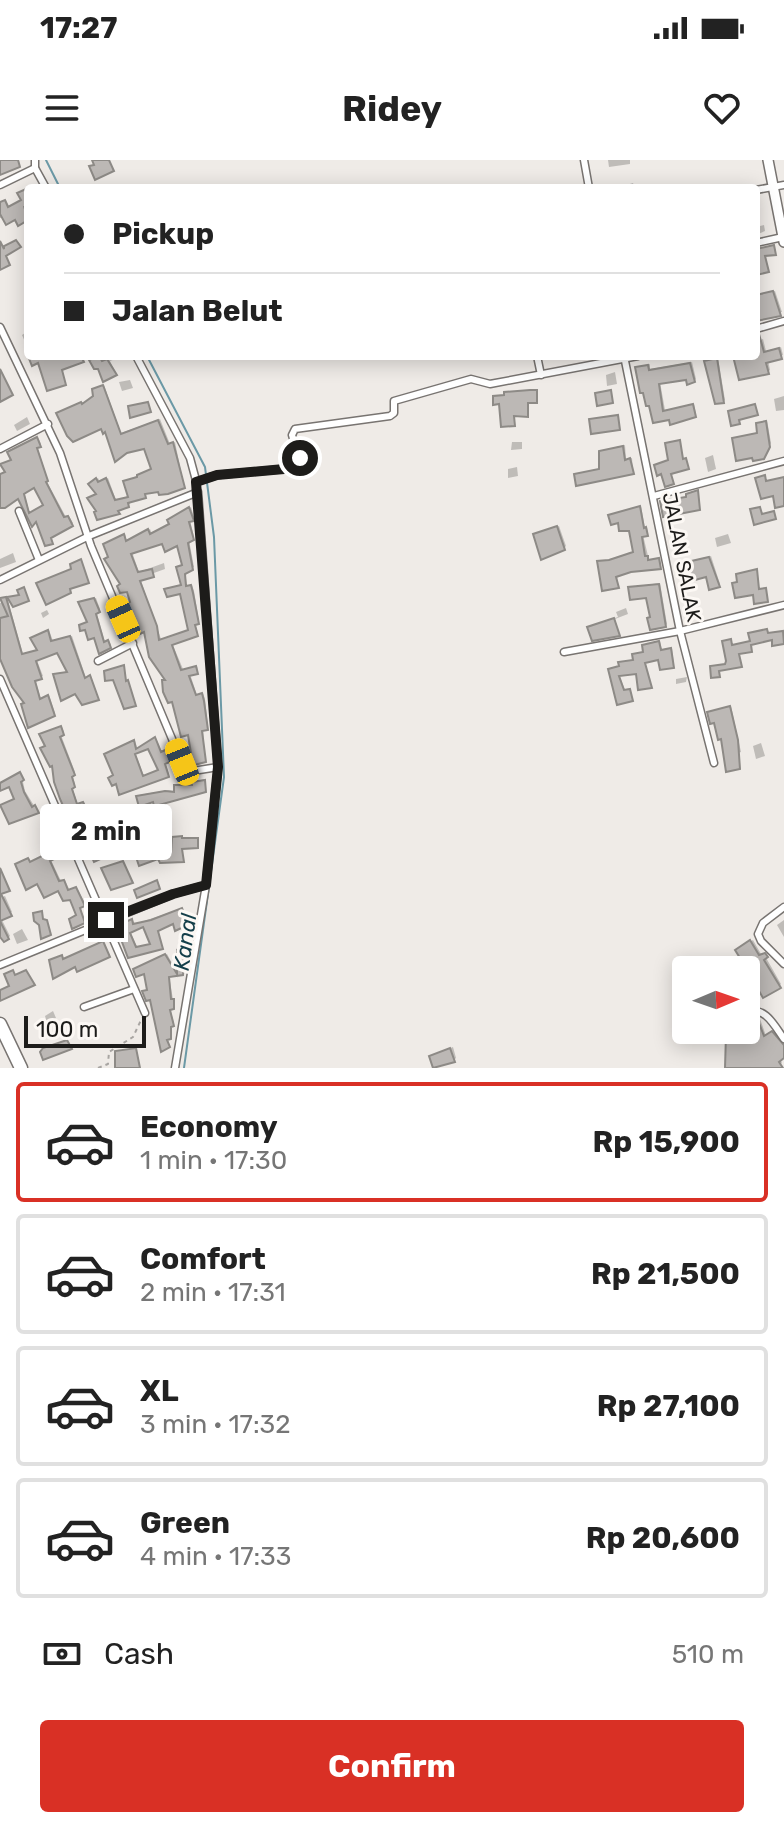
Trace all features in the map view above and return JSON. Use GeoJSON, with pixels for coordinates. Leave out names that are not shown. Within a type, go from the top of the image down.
{"type":"FeatureCollection","features":[{"type":"Feature","properties":{"kind":"highway"},"geometry":{"type":"LineString","coordinates":[[0,1024],[21,1068]]}},
{"type":"Feature","properties":{"kind":"main road"},"geometry":{"type":"LineString","coordinates":[[768,160],[779,186],[783,239]]}},
{"type":"Feature","properties":{"kind":"street"},"geometry":{"type":"LineString","coordinates":[[584,160],[588,184]]}},
{"type":"Feature","properties":{"kind":"street"},"geometry":{"type":"LineString","coordinates":[[0,185],[35,164],[44,184]]}},
{"type":"Feature","properties":{"kind":"street"},"geometry":{"type":"LineString","coordinates":[[760,242],[783,239]]}},
{"type":"Feature","properties":{"kind":"street"},"geometry":{"type":"LineString","coordinates":[[760,328],[784,321]]}},
{"type":"Feature","properties":{"kind":"street"},"geometry":{"type":"LineString","coordinates":[[0,327],[48,424],[89,536],[183,765],[193,771],[218,767]]}},
{"type":"Feature","properties":{"kind":"street"},"geometry":{"type":"LineString","coordinates":[[138,360],[190,458],[198,482],[218,767],[206,885],[175,1068]]}},
{"type":"Feature","properties":{"kind":"street"},"geometry":{"type":"LineString","coordinates":[[538,360],[541,375]]}},
{"type":"Feature","properties":{"kind":"street"},"geometry":{"type":"LineString","coordinates":[[198,482],[217,475],[295,468],[300,463],[292,435],[295,429],[390,416],[394,413],[393,403],[397,399],[471,379],[490,384],[614,360]]}},
{"type":"Feature","properties":{"kind":"street","name":"JALAN SALAK"},"geometry":{"type":"LineString","coordinates":[[624,360],[680,631],[714,763]]}},
{"type":"Feature","properties":{"kind":"street"},"geometry":{"type":"LineString","coordinates":[[0,449],[48,424]]}},
{"type":"Feature","properties":{"kind":"street"},"geometry":{"type":"LineString","coordinates":[[654,496],[784,461]]}},
{"type":"Feature","properties":{"kind":"street"},"geometry":{"type":"LineString","coordinates":[[0,580],[89,536],[198,492]]}},
{"type":"Feature","properties":{"kind":"street"},"geometry":{"type":"LineString","coordinates":[[19,511],[39,560]]}},
{"type":"Feature","properties":{"kind":"street"},"geometry":{"type":"LineString","coordinates":[[564,652],[680,631],[784,605]]}},
{"type":"Feature","properties":{"kind":"street"},"geometry":{"type":"LineString","coordinates":[[98,661],[133,643]]}},
{"type":"Feature","properties":{"kind":"street"},"geometry":{"type":"LineString","coordinates":[[0,679],[145,1013]]}},
{"type":"Feature","properties":{"kind":"street"},"geometry":{"type":"LineString","coordinates":[[0,965],[106,920],[173,894],[206,885]]}},
{"type":"Feature","properties":{"kind":"street"},"geometry":{"type":"LineString","coordinates":[[784,907],[763,923],[758,934],[766,947],[784,964]]}},
{"type":"Feature","properties":{"kind":"street"},"geometry":{"type":"LineString","coordinates":[[84,1007],[134,989]]}},
{"type":"Feature","properties":{"kind":"street"},"geometry":{"type":"LineString","coordinates":[[760,1011],[784,1039]]}},
{"type":"Feature","properties":{"kind":"path"},"geometry":{"type":"LineString","coordinates":[[98,1068],[108,1064],[109,1052],[133,1037],[145,1013]]}},
{"type":"Feature","properties":{"kind":"building"},"geometry":{"type":"Polygon","coordinates":[[[0,160],[18,160],[20,167],[0,175],[0,160]]]}},
{"type":"Feature","properties":{"kind":"building"},"geometry":{"type":"Polygon","coordinates":[[[92,160],[109,160],[114,171],[95,180],[89,166],[94,165],[92,160]]]}},
{"type":"Feature","properties":{"kind":"building"},"geometry":{"type":"Polygon","coordinates":[[[24,190],[24,222],[18,226],[15,220],[6,225],[0,214],[0,202],[5,200],[8,207],[21,200],[17,193],[24,190]]]}},
{"type":"Feature","properties":{"kind":"building"},"geometry":{"type":"Polygon","coordinates":[[[16,240],[21,247],[6,256],[10,265],[0,270],[0,241],[4,249],[16,240]]]}},
{"type":"Feature","properties":{"kind":"building"},"geometry":{"type":"Polygon","coordinates":[[[774,245],[776,255],[765,256],[769,272],[760,274],[760,248],[774,245]]]}},
{"type":"Feature","properties":{"kind":"building"},"geometry":{"type":"Polygon","coordinates":[[[773,291],[781,316],[760,320],[760,294],[773,291]]]}},
{"type":"Feature","properties":{"kind":"building"},"geometry":{"type":"Polygon","coordinates":[[[760,338],[764,352],[779,348],[782,359],[766,363],[769,374],[739,380],[734,360],[760,360],[760,338]]]}},
{"type":"Feature","properties":{"kind":"building"},"geometry":{"type":"Polygon","coordinates":[[[30,360],[84,362],[62,370],[66,385],[47,391],[38,363],[32,366],[30,360]]]}},
{"type":"Feature","properties":{"kind":"building"},"geometry":{"type":"Polygon","coordinates":[[[89,360],[108,360],[117,375],[103,382],[98,369],[94,369],[89,360]]]}},
{"type":"Feature","properties":{"kind":"building"},"geometry":{"type":"Polygon","coordinates":[[[717,360],[724,403],[715,404],[704,361],[717,360]]]}},
{"type":"Feature","properties":{"kind":"building"},"geometry":{"type":"Polygon","coordinates":[[[690,363],[695,382],[687,385],[686,380],[659,384],[663,411],[693,404],[696,417],[670,425],[669,420],[653,423],[649,406],[646,406],[643,393],[640,393],[635,367],[648,365],[649,370],[690,363]]]}},
{"type":"Feature","properties":{"kind":"building"},"geometry":{"type":"Polygon","coordinates":[[[0,369],[13,395],[0,402],[0,369]]]}},
{"type":"Feature","properties":{"kind":"building"},"geometry":{"type":"Polygon","coordinates":[[[103,385],[121,434],[158,420],[168,444],[173,442],[185,488],[168,494],[145,494],[146,498],[128,503],[129,507],[118,511],[120,514],[97,520],[96,511],[87,498],[96,494],[88,484],[96,478],[98,482],[106,478],[115,500],[128,497],[123,481],[151,469],[144,449],[127,453],[115,462],[105,432],[103,434],[101,429],[73,442],[67,436],[56,413],[82,404],[93,396],[92,389],[103,385]]]}},
{"type":"Feature","properties":{"kind":"building"},"geometry":{"type":"Polygon","coordinates":[[[537,390],[537,403],[528,403],[528,417],[514,416],[515,426],[501,427],[499,404],[493,405],[493,396],[504,395],[504,392],[537,390]]]}},
{"type":"Feature","properties":{"kind":"building"},"geometry":{"type":"Polygon","coordinates":[[[611,390],[613,403],[597,406],[595,393],[611,390]]]}},
{"type":"Feature","properties":{"kind":"building"},"geometry":{"type":"Polygon","coordinates":[[[148,402],[151,412],[130,418],[128,406],[148,402]]]}},
{"type":"Feature","properties":{"kind":"building"},"geometry":{"type":"Polygon","coordinates":[[[755,404],[758,415],[739,420],[740,424],[731,426],[728,411],[755,404]]]}},
{"type":"Feature","properties":{"kind":"building"},"geometry":{"type":"Polygon","coordinates":[[[618,415],[620,430],[591,434],[589,419],[618,415]]]}},
{"type":"Feature","properties":{"kind":"building"},"geometry":{"type":"Polygon","coordinates":[[[766,421],[770,447],[764,459],[736,461],[732,438],[757,433],[756,423],[766,421]]]}},
{"type":"Feature","properties":{"kind":"building"},"geometry":{"type":"Polygon","coordinates":[[[37,437],[46,482],[64,517],[68,516],[73,526],[51,538],[53,544],[45,546],[36,522],[32,527],[18,499],[0,508],[0,474],[5,472],[0,464],[11,460],[7,452],[37,437]],[[34,488],[24,494],[29,513],[43,505],[34,488]]]}},
{"type":"Feature","properties":{"kind":"building"},"geometry":{"type":"Polygon","coordinates":[[[680,440],[683,459],[686,458],[689,469],[671,474],[674,484],[665,487],[654,465],[668,460],[665,443],[680,440]]]}},
{"type":"Feature","properties":{"kind":"building"},"geometry":{"type":"Polygon","coordinates":[[[623,446],[625,460],[630,458],[634,474],[576,486],[574,474],[599,469],[599,451],[623,446]]]}},
{"type":"Feature","properties":{"kind":"building"},"geometry":{"type":"Polygon","coordinates":[[[765,475],[766,481],[784,477],[784,506],[775,508],[773,496],[761,499],[755,478],[765,475]]]}},
{"type":"Feature","properties":{"kind":"building"},"geometry":{"type":"Polygon","coordinates":[[[698,490],[700,510],[663,517],[660,501],[686,497],[686,494],[698,490]]]}},
{"type":"Feature","properties":{"kind":"building"},"geometry":{"type":"Polygon","coordinates":[[[640,506],[648,536],[642,537],[645,556],[648,560],[659,558],[661,569],[616,577],[619,588],[602,591],[597,561],[633,552],[629,531],[619,531],[618,523],[611,525],[608,515],[640,506]]]}},
{"type":"Feature","properties":{"kind":"building"},"geometry":{"type":"Polygon","coordinates":[[[189,507],[194,521],[189,522],[194,540],[188,543],[193,570],[185,574],[186,586],[191,585],[193,593],[198,636],[172,645],[181,670],[196,666],[198,674],[189,676],[196,695],[202,693],[204,701],[208,730],[202,731],[206,762],[194,765],[188,754],[191,753],[188,735],[181,737],[172,702],[168,703],[163,692],[162,680],[165,680],[149,657],[144,632],[138,635],[130,623],[134,621],[123,605],[130,602],[127,592],[120,593],[117,586],[120,584],[104,559],[108,557],[103,544],[124,534],[126,541],[148,529],[150,534],[169,524],[167,520],[189,507]],[[162,544],[131,554],[138,572],[152,569],[154,577],[140,581],[159,640],[188,630],[180,594],[167,597],[164,589],[181,585],[176,567],[182,565],[177,546],[165,552],[162,544]]]}},
{"type":"Feature","properties":{"kind":"building"},"geometry":{"type":"Polygon","coordinates":[[[760,507],[762,514],[774,511],[776,519],[754,525],[750,509],[760,507]]]}},
{"type":"Feature","properties":{"kind":"building"},"geometry":{"type":"Polygon","coordinates":[[[557,526],[565,550],[541,560],[533,534],[557,526]]]}},
{"type":"Feature","properties":{"kind":"building"},"geometry":{"type":"Polygon","coordinates":[[[709,557],[720,587],[709,590],[706,577],[682,579],[678,564],[709,557]]]}},
{"type":"Feature","properties":{"kind":"building"},"geometry":{"type":"Polygon","coordinates":[[[81,559],[89,583],[70,589],[71,593],[46,605],[36,583],[71,569],[70,564],[81,559]]]}},
{"type":"Feature","properties":{"kind":"building"},"geometry":{"type":"Polygon","coordinates":[[[757,569],[759,589],[766,588],[768,602],[754,604],[753,595],[735,598],[732,583],[737,582],[736,574],[757,569]]]}},
{"type":"Feature","properties":{"kind":"building"},"geometry":{"type":"Polygon","coordinates":[[[659,584],[666,627],[650,630],[646,598],[630,600],[628,587],[659,584]]]}},
{"type":"Feature","properties":{"kind":"building"},"geometry":{"type":"Polygon","coordinates":[[[24,587],[29,601],[13,607],[7,597],[19,595],[17,590],[24,587]]]}},
{"type":"Feature","properties":{"kind":"building"},"geometry":{"type":"Polygon","coordinates":[[[6,597],[22,654],[37,650],[30,638],[48,630],[51,641],[70,636],[85,678],[90,675],[99,700],[82,705],[75,694],[61,701],[53,674],[67,672],[57,653],[36,661],[42,679],[35,681],[40,699],[48,695],[55,716],[28,728],[21,704],[24,703],[12,687],[0,659],[0,618],[8,616],[0,598],[6,597]]]}},
{"type":"Feature","properties":{"kind":"building"},"geometry":{"type":"Polygon","coordinates":[[[94,598],[100,612],[96,614],[104,642],[108,640],[111,648],[99,654],[94,638],[88,640],[85,630],[80,631],[79,625],[87,622],[78,602],[94,598]]]}},
{"type":"Feature","properties":{"kind":"building"},"geometry":{"type":"Polygon","coordinates":[[[614,618],[620,636],[592,641],[587,627],[614,618]]]}},
{"type":"Feature","properties":{"kind":"building"},"geometry":{"type":"Polygon","coordinates":[[[767,629],[768,633],[783,631],[784,644],[772,646],[772,640],[751,645],[752,652],[739,654],[742,667],[719,671],[720,677],[711,678],[710,666],[725,664],[726,661],[722,641],[731,639],[732,645],[750,641],[748,633],[767,629]]]}},
{"type":"Feature","properties":{"kind":"building"},"geometry":{"type":"Polygon","coordinates":[[[659,641],[661,650],[671,648],[674,668],[660,670],[658,660],[645,663],[652,688],[638,690],[636,674],[619,676],[624,690],[630,689],[633,701],[617,705],[608,669],[619,666],[618,662],[633,660],[632,654],[643,652],[642,645],[659,641]]]}},
{"type":"Feature","properties":{"kind":"building"},"geometry":{"type":"Polygon","coordinates":[[[124,665],[126,681],[136,706],[124,709],[113,680],[105,681],[104,671],[124,665]]]}},
{"type":"Feature","properties":{"kind":"building"},"geometry":{"type":"Polygon","coordinates":[[[730,706],[738,740],[740,769],[726,772],[721,739],[718,740],[714,723],[710,724],[707,712],[730,706]]]}},
{"type":"Feature","properties":{"kind":"building"},"geometry":{"type":"Polygon","coordinates":[[[61,726],[64,735],[60,737],[75,775],[72,777],[75,787],[72,789],[77,804],[83,802],[93,823],[77,829],[60,799],[52,766],[40,748],[45,746],[39,734],[61,726]]]}},
{"type":"Feature","properties":{"kind":"building"},"geometry":{"type":"Polygon","coordinates":[[[155,737],[161,752],[169,748],[174,760],[165,764],[169,777],[119,795],[116,784],[112,786],[108,778],[113,775],[104,754],[134,740],[136,749],[155,737]],[[148,749],[135,754],[143,776],[158,770],[148,749]]]}},
{"type":"Feature","properties":{"kind":"building"},"geometry":{"type":"Polygon","coordinates":[[[20,772],[24,792],[39,813],[9,824],[0,805],[14,799],[9,787],[0,791],[0,783],[20,772]]]}},
{"type":"Feature","properties":{"kind":"building"},"geometry":{"type":"Polygon","coordinates":[[[205,780],[206,792],[159,805],[154,806],[153,802],[139,807],[136,796],[174,792],[174,785],[192,785],[192,782],[205,780]]]}},
{"type":"Feature","properties":{"kind":"building"},"geometry":{"type":"Polygon","coordinates":[[[172,837],[198,838],[198,848],[182,849],[184,862],[160,863],[158,859],[139,866],[136,857],[151,852],[152,855],[171,854],[172,837]]]}},
{"type":"Feature","properties":{"kind":"building"},"geometry":{"type":"Polygon","coordinates":[[[98,841],[107,856],[94,862],[87,846],[98,841]]]}},
{"type":"Feature","properties":{"kind":"building"},"geometry":{"type":"Polygon","coordinates":[[[54,850],[58,857],[50,861],[59,881],[64,880],[68,890],[76,887],[85,906],[80,908],[85,923],[72,929],[69,919],[76,915],[70,900],[63,901],[58,891],[44,898],[37,884],[26,890],[15,864],[28,858],[30,862],[54,850]]]}},
{"type":"Feature","properties":{"kind":"building"},"geometry":{"type":"Polygon","coordinates":[[[123,861],[133,883],[111,890],[101,868],[123,861]]]}},
{"type":"Feature","properties":{"kind":"building"},"geometry":{"type":"Polygon","coordinates":[[[0,868],[10,891],[1,894],[12,916],[0,921],[0,868]]]}},
{"type":"Feature","properties":{"kind":"building"},"geometry":{"type":"Polygon","coordinates":[[[157,880],[160,889],[137,898],[134,890],[157,880]]]}},
{"type":"Feature","properties":{"kind":"building"},"geometry":{"type":"Polygon","coordinates":[[[182,908],[188,925],[175,931],[173,924],[158,931],[163,949],[128,958],[116,926],[132,919],[133,924],[182,908]],[[143,927],[130,933],[136,947],[150,944],[143,927]]]}},
{"type":"Feature","properties":{"kind":"building"},"geometry":{"type":"Polygon","coordinates":[[[42,911],[51,935],[41,939],[33,913],[42,911]]]}},
{"type":"Feature","properties":{"kind":"building"},"geometry":{"type":"Polygon","coordinates":[[[0,921],[9,939],[4,942],[0,937],[0,921]]]}},
{"type":"Feature","properties":{"kind":"building"},"geometry":{"type":"Polygon","coordinates":[[[750,940],[759,955],[765,953],[768,957],[764,960],[781,988],[763,998],[760,993],[760,956],[739,956],[735,950],[750,940]]]}},
{"type":"Feature","properties":{"kind":"building"},"geometry":{"type":"Polygon","coordinates":[[[103,941],[110,957],[77,972],[75,967],[53,979],[49,960],[62,955],[63,959],[103,941]]]}},
{"type":"Feature","properties":{"kind":"building"},"geometry":{"type":"Polygon","coordinates":[[[177,950],[185,951],[183,975],[169,977],[171,999],[174,999],[174,1009],[170,1010],[174,1026],[171,1027],[171,1039],[167,1040],[170,1047],[161,1052],[150,1000],[146,1001],[142,991],[147,990],[144,974],[136,977],[133,969],[165,954],[177,974],[177,950]]]}},
{"type":"Feature","properties":{"kind":"building"},"geometry":{"type":"Polygon","coordinates":[[[13,970],[15,975],[26,970],[35,985],[0,1001],[0,990],[9,986],[4,974],[13,970]]]}},
{"type":"Feature","properties":{"kind":"building"},"geometry":{"type":"Polygon","coordinates":[[[760,1026],[764,1036],[772,1031],[784,1045],[784,1058],[779,1062],[783,1068],[725,1068],[726,1044],[760,1044],[760,1026]]]}},
{"type":"Feature","properties":{"kind":"building"},"geometry":{"type":"Polygon","coordinates":[[[67,1040],[72,1049],[43,1060],[40,1052],[43,1048],[67,1040]]]}},
{"type":"Feature","properties":{"kind":"building"},"geometry":{"type":"Polygon","coordinates":[[[136,1048],[140,1068],[115,1068],[115,1051],[136,1048]]]}},
{"type":"Feature","properties":{"kind":"building"},"geometry":{"type":"Polygon","coordinates":[[[450,1048],[455,1062],[433,1068],[429,1056],[450,1048]]]}},
{"type":"Feature","properties":{"kind":"waterway","name":"Kanal"},"geometry":{"type":"LineString","coordinates":[[46,160],[58,184]]}},
{"type":"Feature","properties":{"kind":"waterway","name":"Kanal"},"geometry":{"type":"LineString","coordinates":[[149,360],[205,467],[214,537],[224,777],[184,1068]]}},
{"type":"Feature","properties":{"kind":"route"},"geometry":{"type":"LineString","coordinates":[[106,920],[193,886],[206,885],[218,767],[196,482],[217,475],[295,468],[300,458]]}}]}
